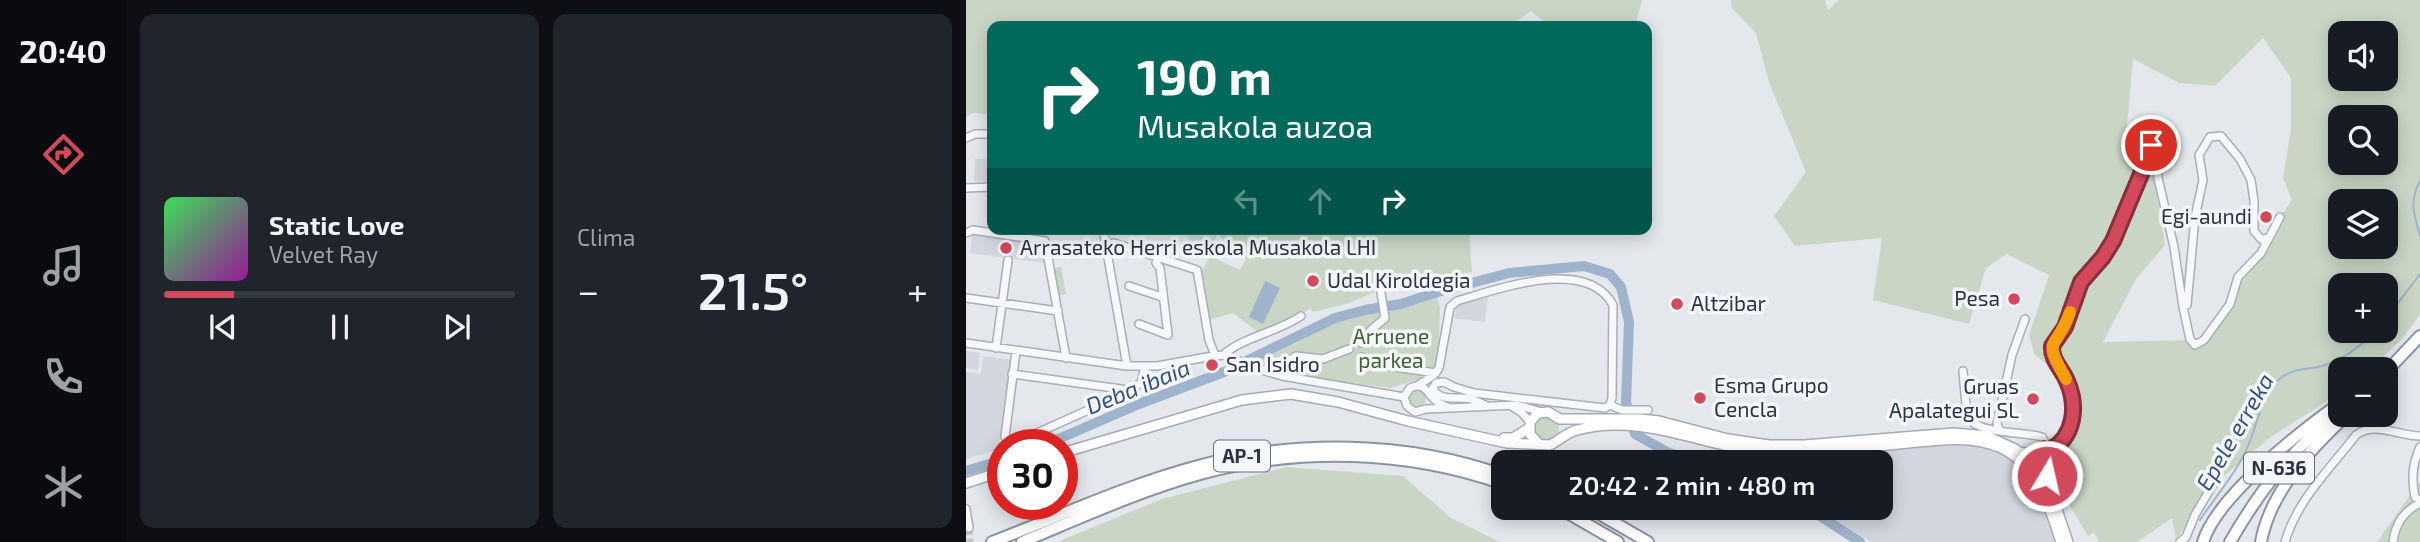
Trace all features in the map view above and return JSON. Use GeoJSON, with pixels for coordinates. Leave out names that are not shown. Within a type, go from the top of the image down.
{"type":"FeatureCollection","features":[{"type":"Feature","properties":{"kind":"highway"},"geometry":{"type":"LineString","coordinates":[[2398,364],[2420,336]]}},
{"type":"Feature","properties":{"kind":"highway"},"geometry":{"type":"LineString","coordinates":[[2398,359],[2411,348]]}},
{"type":"Feature","properties":{"kind":"highway"},"geometry":{"type":"LineString","coordinates":[[2203,542],[2210,524],[2255,474],[2294,437],[2328,412]]}},
{"type":"Feature","properties":{"kind":"highway","name":"N-636"},"geometry":{"type":"LineString","coordinates":[[2231,540],[2250,506],[2276,472],[2328,421]]}},
{"type":"Feature","properties":{"kind":"highway"},"geometry":{"type":"LineString","coordinates":[[2261,542],[2269,511],[2280,493],[2335,427]]}},
{"type":"Feature","properties":{"kind":"highway","name":"AP-1"},"geometry":{"type":"LineString","coordinates":[[992,542],[1170,474],[1269,451],[1353,447],[1388,450],[1442,458],[1491,472]]}},
{"type":"Feature","properties":{"kind":"highway","name":"AP-1"},"geometry":{"type":"LineString","coordinates":[[1022,542],[1175,482],[1233,466],[1271,460],[1353,456],[1388,458],[1468,473],[1491,480]]}},
{"type":"Feature","properties":{"kind":"highway"},"geometry":{"type":"LineString","coordinates":[[1580,520],[1618,542]]}},
{"type":"Feature","properties":{"kind":"highway"},"geometry":{"type":"LineString","coordinates":[[1600,520],[1636,542]]}},
{"type":"Feature","properties":{"kind":"highway"},"geometry":{"type":"LineString","coordinates":[[1610,520],[1648,542]]}},
{"type":"Feature","properties":{"kind":"main road"},"geometry":{"type":"LineString","coordinates":[[1078,448],[1242,400],[1275,394],[1307,396],[1507,443],[1550,445],[1561,436],[1620,418]]}},
{"type":"Feature","properties":{"kind":"main road"},"geometry":{"type":"LineString","coordinates":[[1495,439],[1513,438],[1529,425],[1535,415],[1543,412],[1553,413],[1560,419],[1563,430],[1561,436]]}},
{"type":"Feature","properties":{"kind":"main road"},"geometry":{"type":"LineString","coordinates":[[1560,419],[1620,418],[1769,445],[1804,445],[1963,433],[1987,436],[2019,451],[2036,467],[2053,498],[2068,542]]}},
{"type":"Feature","properties":{"kind":"main road"},"geometry":{"type":"LineString","coordinates":[[1650,424],[1727,446],[1770,452],[1801,452],[1961,439],[1987,443],[2011,454],[2031,472],[2044,494],[2061,542]]}},
{"type":"Feature","properties":{"kind":"main road"},"geometry":{"type":"LineString","coordinates":[[1529,425],[1530,434],[1538,443]]}},
{"type":"Feature","properties":{"kind":"main road"},"geometry":{"type":"LineString","coordinates":[[966,483],[987,476]]}},
{"type":"Feature","properties":{"kind":"street"},"geometry":{"type":"LineString","coordinates":[[966,138],[975,134],[987,134]]}},
{"type":"Feature","properties":{"kind":"street"},"geometry":{"type":"LineString","coordinates":[[2185,312],[2195,217],[2203,180],[2199,155],[2210,137],[2221,136],[2240,159],[2253,191],[2254,231],[2262,240],[2269,236]]}},
{"type":"Feature","properties":{"kind":"street"},"geometry":{"type":"LineString","coordinates":[[2019,451],[2049,451],[2062,442],[2073,418],[2069,384],[2053,357],[2053,342],[2065,327],[2081,282],[2113,241],[2151,145],[2155,149],[2158,178],[2173,240],[2190,339],[2195,345],[2204,340],[2230,304],[2238,277],[2261,253],[2280,217]]}},
{"type":"Feature","properties":{"kind":"street"},"geometry":{"type":"LineString","coordinates":[[968,188],[987,187]]}},
{"type":"Feature","properties":{"kind":"street"},"geometry":{"type":"LineString","coordinates":[[966,233],[973,230],[987,232]]}},
{"type":"Feature","properties":{"kind":"street"},"geometry":{"type":"LineString","coordinates":[[1006,235],[1045,241],[1066,358]]}},
{"type":"Feature","properties":{"kind":"street"},"geometry":{"type":"LineString","coordinates":[[1105,235],[1127,366]]}},
{"type":"Feature","properties":{"kind":"street"},"geometry":{"type":"LineString","coordinates":[[1107,244],[1114,243],[1197,270],[1209,340],[1219,355],[1282,376],[1404,397]]}},
{"type":"Feature","properties":{"kind":"street"},"geometry":{"type":"LineString","coordinates":[[1139,324],[1168,335],[1158,257]]}},
{"type":"Feature","properties":{"kind":"street"},"geometry":{"type":"LineString","coordinates":[[996,348],[1008,260]]}},
{"type":"Feature","properties":{"kind":"street"},"geometry":{"type":"LineString","coordinates":[[1404,397],[1410,388],[1433,375],[1441,365],[1450,307],[1457,301],[1523,281],[1587,282],[1607,294],[1613,305],[1610,405],[1605,408],[1474,393],[1440,381],[1431,392],[1430,404],[1426,410]]}},
{"type":"Feature","properties":{"kind":"street"},"geometry":{"type":"LineString","coordinates":[[1129,286],[1162,297]]}},
{"type":"Feature","properties":{"kind":"street"},"geometry":{"type":"LineString","coordinates":[[1361,343],[1371,330],[1385,320],[1381,295]]}},
{"type":"Feature","properties":{"kind":"street"},"geometry":{"type":"LineString","coordinates":[[966,298],[1058,312]]}},
{"type":"Feature","properties":{"kind":"street"},"geometry":{"type":"LineString","coordinates":[[966,343],[1145,367],[1219,355],[1286,326],[1301,316]]}},
{"type":"Feature","properties":{"kind":"street"},"geometry":{"type":"LineString","coordinates":[[1999,430],[1997,423],[2008,370],[2025,319]]}},
{"type":"Feature","properties":{"kind":"street"},"geometry":{"type":"LineString","coordinates":[[1259,370],[1264,367],[1274,370],[1296,356],[1323,359],[1349,349]]}},
{"type":"Feature","properties":{"kind":"street"},"geometry":{"type":"LineString","coordinates":[[1016,351],[1005,438],[1010,442],[1017,442],[1124,394],[1141,383],[1145,367]]}},
{"type":"Feature","properties":{"kind":"street"},"geometry":{"type":"LineString","coordinates":[[1362,357],[1381,365],[1449,380],[1457,387]]}},
{"type":"Feature","properties":{"kind":"street"},"geometry":{"type":"LineString","coordinates":[[1963,370],[1967,417],[1970,422],[2042,437],[2045,442],[2044,466],[2053,498]]}},
{"type":"Feature","properties":{"kind":"street"},"geometry":{"type":"LineString","coordinates":[[1012,374],[1128,390]]}},
{"type":"Feature","properties":{"kind":"street"},"geometry":{"type":"LineString","coordinates":[[1417,386],[1425,387],[1441,397],[1469,398],[1491,407]]}},
{"type":"Feature","properties":{"kind":"street"},"geometry":{"type":"LineString","coordinates":[[1431,392],[1437,402],[1450,408]]}},
{"type":"Feature","properties":{"kind":"street"},"geometry":{"type":"LineString","coordinates":[[1404,397],[1407,406],[1413,411],[1421,412],[1517,405],[1543,412]]}},
{"type":"Feature","properties":{"kind":"street"},"geometry":{"type":"LineString","coordinates":[[1610,405],[1620,418],[1646,410]]}},
{"type":"Feature","properties":{"kind":"street"},"geometry":{"type":"LineString","coordinates":[[1510,406],[1521,412],[1529,425]]}},
{"type":"Feature","properties":{"kind":"street"},"geometry":{"type":"LineString","coordinates":[[2285,542],[2288,531],[2316,483],[2356,435],[2364,429],[2373,428],[2420,436]]}},
{"type":"Feature","properties":{"kind":"street"},"geometry":{"type":"LineString","coordinates":[[2393,542],[2396,526],[2408,510],[2420,502],[2415,497],[2411,481],[2420,447]]}},
{"type":"Feature","properties":{"kind":"street"},"geometry":{"type":"LineString","coordinates":[[2180,542],[2186,537],[2195,515],[2215,481]]}},
{"type":"Feature","properties":{"kind":"street"},"geometry":{"type":"LineString","coordinates":[[966,509],[969,528]]}},
{"type":"Feature","properties":{"kind":"shaded area"},"geometry":{"type":"Polygon","coordinates":[[[975,159],[987,160],[987,182],[974,181],[975,159]]]}},
{"type":"Feature","properties":{"kind":"shaded area","name":"Arrasateko Herri eskola Musakola LHI"},"geometry":{"type":"Polygon","coordinates":[[[972,233],[1041,243],[1045,263],[970,253],[972,233]]]}},
{"type":"Feature","properties":{"kind":"shaded area"},"geometry":{"type":"Polygon","coordinates":[[[1185,235],[1217,235],[1211,247],[1201,242],[1194,243],[1185,235]]]}},
{"type":"Feature","properties":{"kind":"shaded area"},"geometry":{"type":"Polygon","coordinates":[[[1488,295],[1485,322],[1454,318],[1457,304],[1488,295]]]}},
{"type":"Feature","properties":{"kind":"shaded area"},"geometry":{"type":"Polygon","coordinates":[[[966,351],[980,353],[978,370],[966,368],[966,351]]]}},
{"type":"Feature","properties":{"kind":"shaded area"},"geometry":{"type":"Polygon","coordinates":[[[983,356],[1012,360],[1002,429],[987,429],[987,453],[966,459],[966,372],[981,374],[983,356]]]}},
{"type":"Feature","properties":{"kind":"shaded area"},"geometry":{"type":"Polygon","coordinates":[[[1960,444],[1980,446],[2000,453],[2025,472],[2035,488],[2055,542],[1871,542],[1837,520],[1893,520],[1893,450],[1886,450],[1960,444]]]}},
{"type":"Feature","properties":{"kind":"green space"},"geometry":{"type":"Polygon","coordinates":[[[966,0],[1642,0],[1636,21],[1543,21],[1531,11],[1516,21],[987,21],[987,114],[973,113],[966,117],[966,0]]]}},
{"type":"Feature","properties":{"kind":"green space"},"geometry":{"type":"Polygon","coordinates":[[[1731,0],[1825,0],[1828,10],[1839,0],[2420,0],[2420,314],[2398,343],[2398,273],[2328,273],[2328,343],[2398,343],[2383,357],[2328,357],[2328,401],[2272,436],[2213,485],[2176,540],[2172,518],[2137,542],[2099,542],[2094,532],[2088,536],[2046,466],[2076,426],[2065,379],[2034,354],[2029,335],[2049,275],[2007,254],[1986,268],[1969,324],[1873,300],[1882,238],[1795,246],[1774,216],[1806,172],[1769,82],[1756,33],[1732,8],[1731,0]],[[2263,38],[2215,86],[2179,83],[2133,59],[2122,149],[2151,157],[2165,245],[2136,279],[2103,342],[2189,340],[2202,347],[2240,277],[2292,200],[2283,178],[2291,128],[2291,78],[2263,38]]]}},
{"type":"Feature","properties":{"kind":"green space","name":"Udal Kiroldegia"},"geometry":{"type":"Polygon","coordinates":[[[1469,235],[1472,272],[1425,279],[1425,283],[1384,288],[1349,303],[1313,312],[1310,309],[1267,331],[1258,332],[1233,313],[1208,320],[1200,274],[1210,256],[1240,270],[1246,259],[1240,256],[1243,249],[1220,237],[1469,235]]]}},
{"type":"Feature","properties":{"kind":"green space"},"geometry":{"type":"Polygon","coordinates":[[[1061,267],[1066,294],[1059,295],[1054,268],[1061,267]]]}},
{"type":"Feature","properties":{"kind":"green space","name":"Arruene parkea"},"geometry":{"type":"Polygon","coordinates":[[[1437,297],[1440,308],[1438,364],[1437,369],[1425,377],[1391,388],[1322,379],[1256,362],[1299,342],[1336,320],[1419,304],[1437,297]]]}},
{"type":"Feature","properties":{"kind":"green space"},"geometry":{"type":"Polygon","coordinates":[[[1417,390],[1423,393],[1426,399],[1423,405],[1417,408],[1411,405],[1408,399],[1411,393],[1417,390]]]}},
{"type":"Feature","properties":{"kind":"green space"},"geometry":{"type":"Polygon","coordinates":[[[1546,416],[1556,419],[1559,429],[1556,439],[1546,442],[1536,439],[1533,429],[1536,419],[1546,416]]]}},
{"type":"Feature","properties":{"kind":"green space"},"geometry":{"type":"Polygon","coordinates":[[[1287,467],[1403,476],[1451,518],[1500,542],[1057,542],[1162,499],[1287,467]]]}},
{"type":"Feature","properties":{"kind":"green space"},"geometry":{"type":"Polygon","coordinates":[[[2420,481],[2420,542],[2377,542],[2420,481]]]}},
{"type":"Feature","properties":{"kind":"water"},"geometry":{"type":"Polygon","coordinates":[[[1265,281],[1280,288],[1263,324],[1249,317],[1265,281]]]}},
{"type":"Feature","properties":{"kind":"waterway","name":"Epele erreka"},"geometry":{"type":"LineString","coordinates":[[2420,181],[2414,201],[2414,215],[2420,236]]}},
{"type":"Feature","properties":{"kind":"waterway","name":"Deba ibaia"},"geometry":{"type":"LineString","coordinates":[[1078,431],[1224,372],[1335,318],[1401,304],[1509,273],[1584,266],[1610,274],[1621,287],[1629,322],[1626,402],[1635,434],[1664,450]]}},
{"type":"Feature","properties":{"kind":"waterway","name":"Epele erreka"},"geometry":{"type":"LineString","coordinates":[[2398,303],[2420,274]]}},
{"type":"Feature","properties":{"kind":"waterway","name":"Epele erreka"},"geometry":{"type":"LineString","coordinates":[[2200,520],[2247,449],[2270,389],[2291,372],[2327,364],[2362,343]]}},
{"type":"Feature","properties":{"kind":"waterway","name":"Deba ibaia"},"geometry":{"type":"LineString","coordinates":[[966,471],[987,465]]}},
{"type":"Feature","properties":{"kind":"waterway","name":"Deba ibaia"},"geometry":{"type":"LineString","coordinates":[[1826,520],[1860,542]]}},
{"type":"Feature","properties":{"kind":"tunnel"},"geometry":{"type":"LineString","coordinates":[[969,528],[970,542]]}},
{"type":"Feature","properties":{"kind":"slow traffic"},"geometry":{"type":"LineString","coordinates":[[2066,379],[2051,349],[2070,312]]}},
{"type":"Feature","properties":{"kind":"place","name":"Egi-aundi"},"geometry":{"type":"Point","coordinates":[2266,217]}},
{"type":"Feature","properties":{"kind":"place","name":"Arrasateko Herri eskola Musakola LHI"},"geometry":{"type":"Point","coordinates":[1006,248]}},
{"type":"Feature","properties":{"kind":"place","name":"Udal Kiroldegia"},"geometry":{"type":"Point","coordinates":[1313,281]}},
{"type":"Feature","properties":{"kind":"place","name":"Pesa"},"geometry":{"type":"Point","coordinates":[2014,299]}},
{"type":"Feature","properties":{"kind":"place","name":"Altzibar"},"geometry":{"type":"Point","coordinates":[1677,304]}},
{"type":"Feature","properties":{"kind":"place","name":"San Isidro"},"geometry":{"type":"Point","coordinates":[1212,365]}},
{"type":"Feature","properties":{"kind":"place","name":"Esma Grupo Cencla"},"geometry":{"type":"Point","coordinates":[1700,398]}},
{"type":"Feature","properties":{"kind":"place","name":"Gruas Apalategui SL"},"geometry":{"type":"Point","coordinates":[2033,399]}},
{"type":"Feature","properties":{"kind":"route"},"geometry":{"type":"LineString","coordinates":[[2047,476],[2044,449],[2049,451],[2062,442],[2067,435],[2074,410],[2069,384],[2053,357],[2052,346],[2065,327],[2081,282],[2103,257],[2122,224],[2145,163],[2146,152],[2151,145]]}}]}
